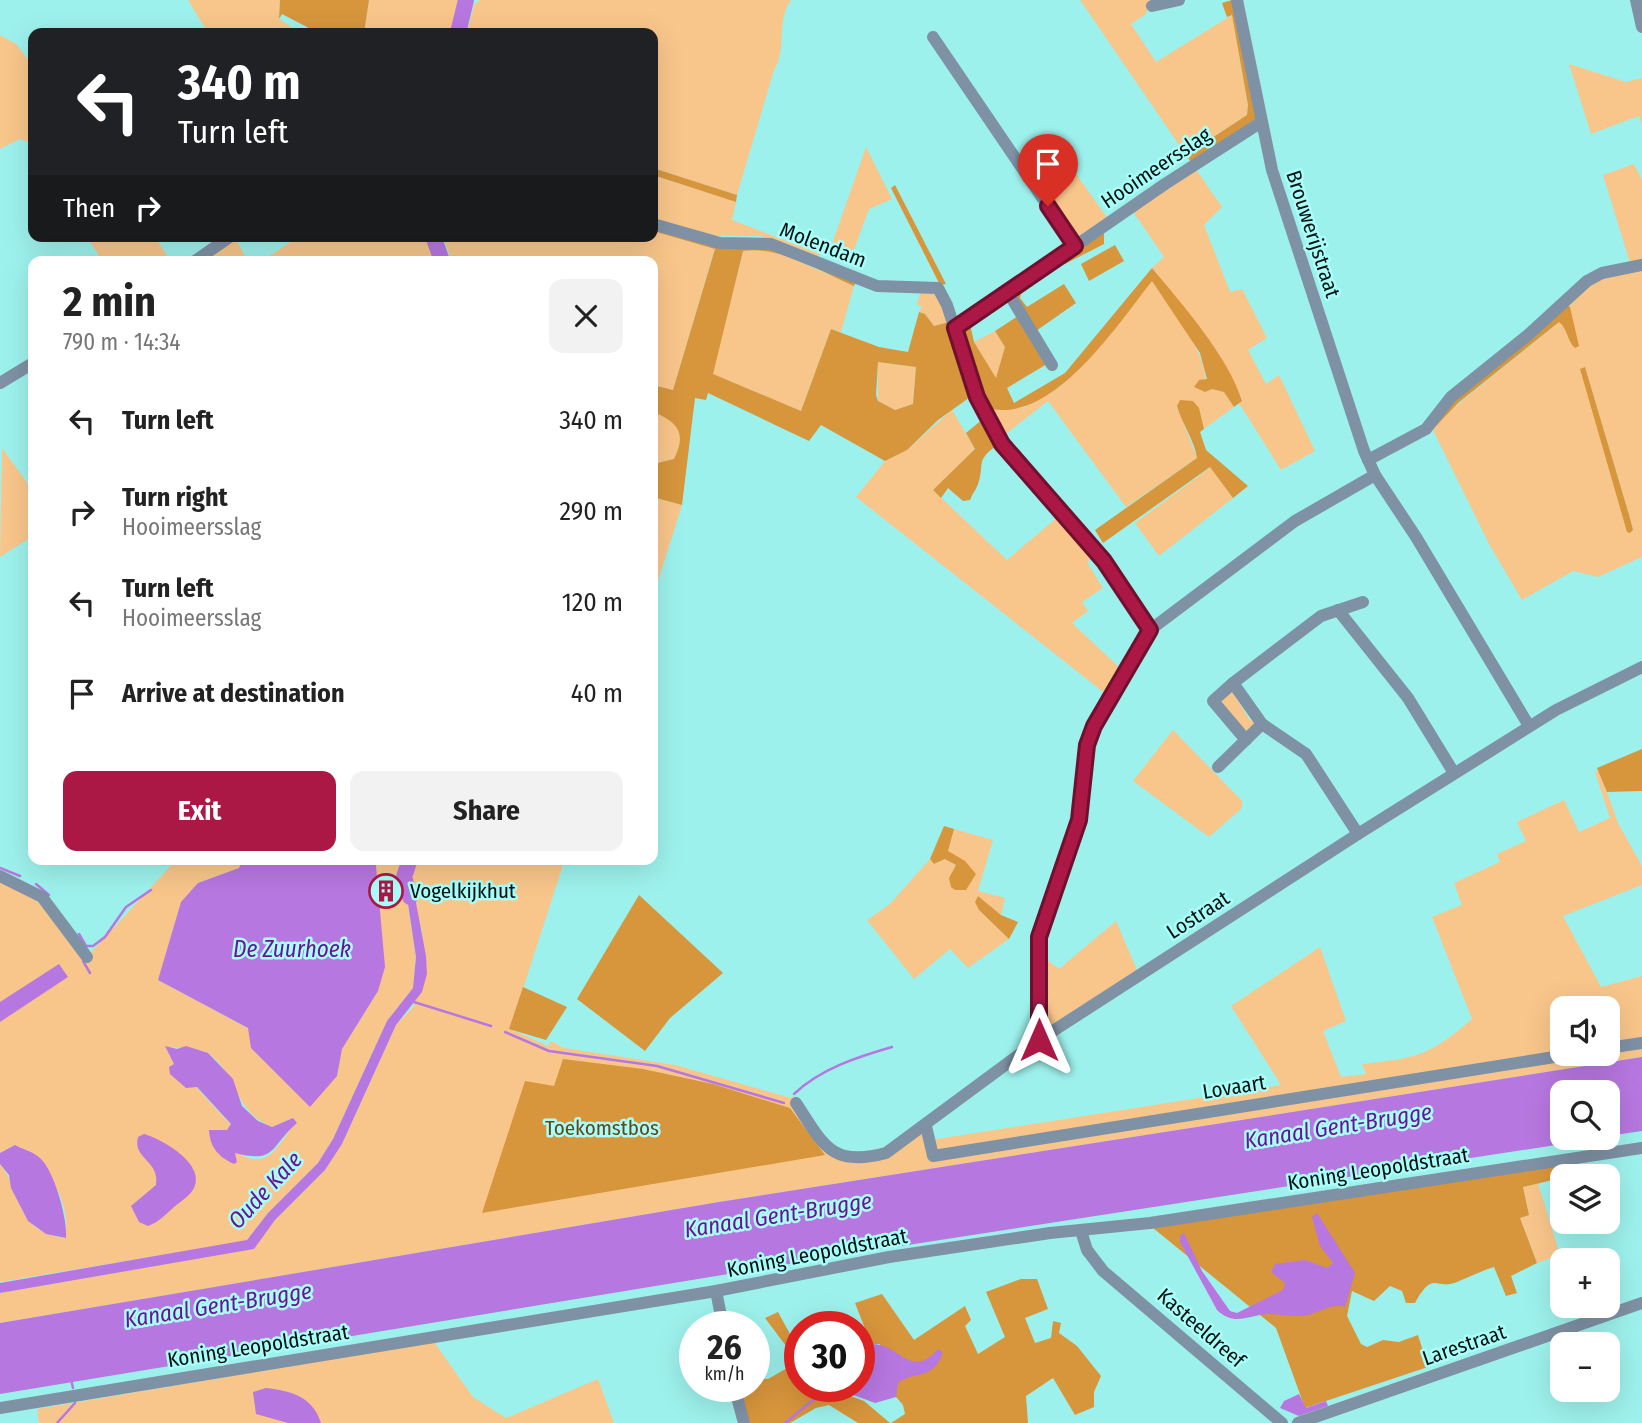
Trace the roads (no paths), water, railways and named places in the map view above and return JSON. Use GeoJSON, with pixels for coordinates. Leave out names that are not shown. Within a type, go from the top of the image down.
{"type":"FeatureCollection","features":[{"type":"Feature","properties":{"kind":"street"},"geometry":{"type":"LineString","coordinates":[[1152,6],[1179,0]]}},
{"type":"Feature","properties":{"kind":"street","name":"Brouwerijstraat"},"geometry":{"type":"LineString","coordinates":[[1237,0],[1272,170],[1368,460],[1530,726]]}},
{"type":"Feature","properties":{"kind":"street"},"geometry":{"type":"LineString","coordinates":[[1636,0],[1642,27]]}},
{"type":"Feature","properties":{"kind":"street"},"geometry":{"type":"LineString","coordinates":[[933,37],[1075,246]]}},
{"type":"Feature","properties":{"kind":"street","name":"Hooimeersslag"},"geometry":{"type":"LineString","coordinates":[[955,328],[1260,122]]}},
{"type":"Feature","properties":{"kind":"street","name":"Molendam"},"geometry":{"type":"LineString","coordinates":[[658,225],[720,243],[771,244],[872,285],[938,288],[955,328]]}},
{"type":"Feature","properties":{"kind":"street"},"geometry":{"type":"LineString","coordinates":[[202,256],[222,242]]}},
{"type":"Feature","properties":{"kind":"street"},"geometry":{"type":"LineString","coordinates":[[1368,460],[1426,429],[1451,397],[1528,335],[1587,281],[1602,273],[1642,265]]}},
{"type":"Feature","properties":{"kind":"street"},"geometry":{"type":"LineString","coordinates":[[1009,294],[1052,365]]}},
{"type":"Feature","properties":{"kind":"street"},"geometry":{"type":"LineString","coordinates":[[955,328],[977,397],[1002,444],[1104,561],[1150,630]]}},
{"type":"Feature","properties":{"kind":"street"},"geometry":{"type":"LineString","coordinates":[[0,383],[28,366]]}},
{"type":"Feature","properties":{"kind":"street"},"geometry":{"type":"LineString","coordinates":[[1039,1040],[1039,937],[1079,820],[1087,745],[1094,726],[1150,630],[1295,521],[1375,475]]}},
{"type":"Feature","properties":{"kind":"street"},"geometry":{"type":"LineString","coordinates":[[1246,740],[1213,701],[1321,616],[1363,602]]}},
{"type":"Feature","properties":{"kind":"street"},"geometry":{"type":"LineString","coordinates":[[1338,610],[1408,698],[1454,773]]}},
{"type":"Feature","properties":{"kind":"street","name":"Lostraat"},"geometry":{"type":"LineString","coordinates":[[796,1103],[825,1146],[841,1157],[862,1158],[887,1153],[1039,1040],[1358,834],[1530,726],[1583,695],[1642,667]]}},
{"type":"Feature","properties":{"kind":"street"},"geometry":{"type":"LineString","coordinates":[[1233,683],[1262,724],[1304,752],[1358,834]]}},
{"type":"Feature","properties":{"kind":"street"},"geometry":{"type":"LineString","coordinates":[[1218,767],[1262,724]]}},
{"type":"Feature","properties":{"kind":"street"},"geometry":{"type":"LineString","coordinates":[[0,876],[43,897],[87,957]]}},
{"type":"Feature","properties":{"kind":"street"},"geometry":{"type":"LineString","coordinates":[[1620,1046],[1642,1043]]}},
{"type":"Feature","properties":{"kind":"street","name":"Lovaart"},"geometry":{"type":"LineString","coordinates":[[926,1126],[933,1156],[1550,1058]]}},
{"type":"Feature","properties":{"kind":"street","name":"Koning Leopoldstraat"},"geometry":{"type":"LineString","coordinates":[[0,1408],[716,1291],[889,1257],[1050,1233],[1104,1229],[1642,1148]]}},
{"type":"Feature","properties":{"kind":"street"},"geometry":{"type":"LineString","coordinates":[[1096,1262],[1096,1240],[1104,1229]]}},
{"type":"Feature","properties":{"kind":"street","name":"Kasteeldreef"},"geometry":{"type":"LineString","coordinates":[[1081,1231],[1087,1250],[1096,1262],[1282,1423]]}},
{"type":"Feature","properties":{"kind":"street"},"geometry":{"type":"LineString","coordinates":[[716,1291],[720,1311]]}},
{"type":"Feature","properties":{"kind":"street","name":"Larestraat"},"geometry":{"type":"LineString","coordinates":[[1298,1423],[1642,1303]]}},
{"type":"Feature","properties":{"kind":"street"},"geometry":{"type":"LineString","coordinates":[[738,1402],[744,1423]]}},
{"type":"Feature","properties":{"kind":"water","name":"De Zuurhoek"},"geometry":{"type":"Polygon","coordinates":[[[240,865],[376,865],[385,967],[378,991],[342,1049],[337,1076],[310,1107],[251,1048],[248,1028],[158,980],[181,902],[198,883],[239,868],[240,865]]]}},
{"type":"Feature","properties":{"kind":"water"},"geometry":{"type":"Polygon","coordinates":[[[404,877],[414,892],[426,956],[427,974],[422,992],[396,1025],[342,1144],[325,1170],[275,1220],[254,1249],[0,1293],[0,1283],[247,1240],[268,1213],[318,1163],[333,1139],[387,1021],[413,988],[416,957],[404,877]]]}},
{"type":"Feature","properties":{"kind":"water"},"geometry":{"type":"Polygon","coordinates":[[[59,964],[68,977],[0,1022],[0,1002],[59,964]]]}},
{"type":"Feature","properties":{"kind":"water"},"geometry":{"type":"Polygon","coordinates":[[[165,1046],[177,1049],[186,1046],[208,1053],[233,1079],[242,1106],[258,1121],[272,1127],[293,1118],[297,1123],[272,1151],[259,1156],[235,1153],[237,1162],[234,1164],[213,1147],[209,1130],[227,1130],[231,1124],[197,1087],[186,1088],[170,1074],[169,1067],[174,1064],[165,1046]]]}},
{"type":"Feature","properties":{"kind":"water","name":"Kanaal Gent-Brugge"},"geometry":{"type":"Polygon","coordinates":[[[1642,1057],[1642,1131],[1620,1134],[1620,1080],[1550,1080],[1550,1146],[856,1253],[0,1394],[0,1323],[719,1202],[1585,1066],[1620,1066],[1620,1060],[1642,1057]]]}},
{"type":"Feature","properties":{"kind":"water"},"geometry":{"type":"Polygon","coordinates":[[[144,1134],[161,1141],[180,1154],[194,1170],[196,1179],[188,1196],[148,1226],[139,1222],[131,1206],[156,1185],[154,1170],[137,1144],[138,1137],[144,1134]]]}},
{"type":"Feature","properties":{"kind":"water"},"geometry":{"type":"Polygon","coordinates":[[[15,1145],[37,1156],[50,1173],[62,1208],[66,1238],[46,1234],[28,1221],[11,1188],[9,1175],[0,1164],[0,1153],[15,1145]]]}},
{"type":"Feature","properties":{"kind":"water"},"geometry":{"type":"Polygon","coordinates":[[[1317,1213],[1355,1273],[1345,1307],[1335,1306],[1303,1316],[1269,1314],[1242,1319],[1230,1318],[1217,1310],[1180,1242],[1180,1236],[1184,1233],[1202,1271],[1230,1311],[1237,1313],[1283,1290],[1285,1283],[1271,1272],[1275,1264],[1305,1260],[1327,1268],[1333,1263],[1320,1246],[1312,1217],[1317,1213]]]}},
{"type":"Feature","properties":{"kind":"water"},"geometry":{"type":"Polygon","coordinates":[[[875,1344],[912,1361],[920,1362],[938,1349],[943,1353],[934,1368],[898,1383],[896,1397],[875,1403],[872,1402],[875,1402],[875,1344]]]}},
{"type":"Feature","properties":{"kind":"water"},"geometry":{"type":"Polygon","coordinates":[[[266,1388],[300,1396],[312,1407],[321,1423],[288,1423],[256,1414],[253,1392],[266,1388]]]}},
{"type":"Feature","properties":{"kind":"water"},"geometry":{"type":"Polygon","coordinates":[[[1299,1394],[1306,1408],[1326,1401],[1328,1406],[1299,1416],[1280,1408],[1284,1401],[1299,1394]]]}},
{"type":"Feature","properties":{"kind":"waterway","name":"Oude Kale"},"geometry":{"type":"LineString","coordinates":[[459,28],[466,0]]}},
{"type":"Feature","properties":{"kind":"waterway","name":"Oude Kale"},"geometry":{"type":"LineString","coordinates":[[435,242],[440,256]]}},
{"type":"Feature","properties":{"kind":"waterway","name":"Oude Kale"},"geometry":{"type":"LineString","coordinates":[[408,865],[404,877],[410,897]]}},
{"type":"Feature","properties":{"kind":"waterway"},"geometry":{"type":"LineString","coordinates":[[0,868],[20,876]]}},
{"type":"Feature","properties":{"kind":"waterway"},"geometry":{"type":"LineString","coordinates":[[36,884],[49,895]]}},
{"type":"Feature","properties":{"kind":"waterway"},"geometry":{"type":"LineString","coordinates":[[79,934],[86,946],[93,946],[105,937],[126,907],[151,890]]}},
{"type":"Feature","properties":{"kind":"waterway"},"geometry":{"type":"LineString","coordinates":[[83,961],[90,973]]}},
{"type":"Feature","properties":{"kind":"waterway"},"geometry":{"type":"LineString","coordinates":[[414,1002],[491,1026]]}},
{"type":"Feature","properties":{"kind":"waterway"},"geometry":{"type":"LineString","coordinates":[[505,1032],[549,1051],[657,1066],[784,1103]]}},
{"type":"Feature","properties":{"kind":"waterway"},"geometry":{"type":"LineString","coordinates":[[794,1094],[827,1071],[892,1047]]}},
{"type":"Feature","properties":{"kind":"waterway"},"geometry":{"type":"LineString","coordinates":[[71,1379],[73,1388]]}},
{"type":"Feature","properties":{"kind":"waterway"},"geometry":{"type":"LineString","coordinates":[[785,1423],[811,1402]]}},
{"type":"Feature","properties":{"kind":"waterway"},"geometry":{"type":"LineString","coordinates":[[57,1423],[75,1403]]}},
{"type":"Feature","properties":{"kind":"place","name":"Vogelkijkhut"},"geometry":{"type":"Point","coordinates":[386,891]}},
{"type":"Feature","properties":{"kind":"park label","name":"Toekomstbos"},"geometry":{"type":"Point","coordinates":[602,1128]}}]}
